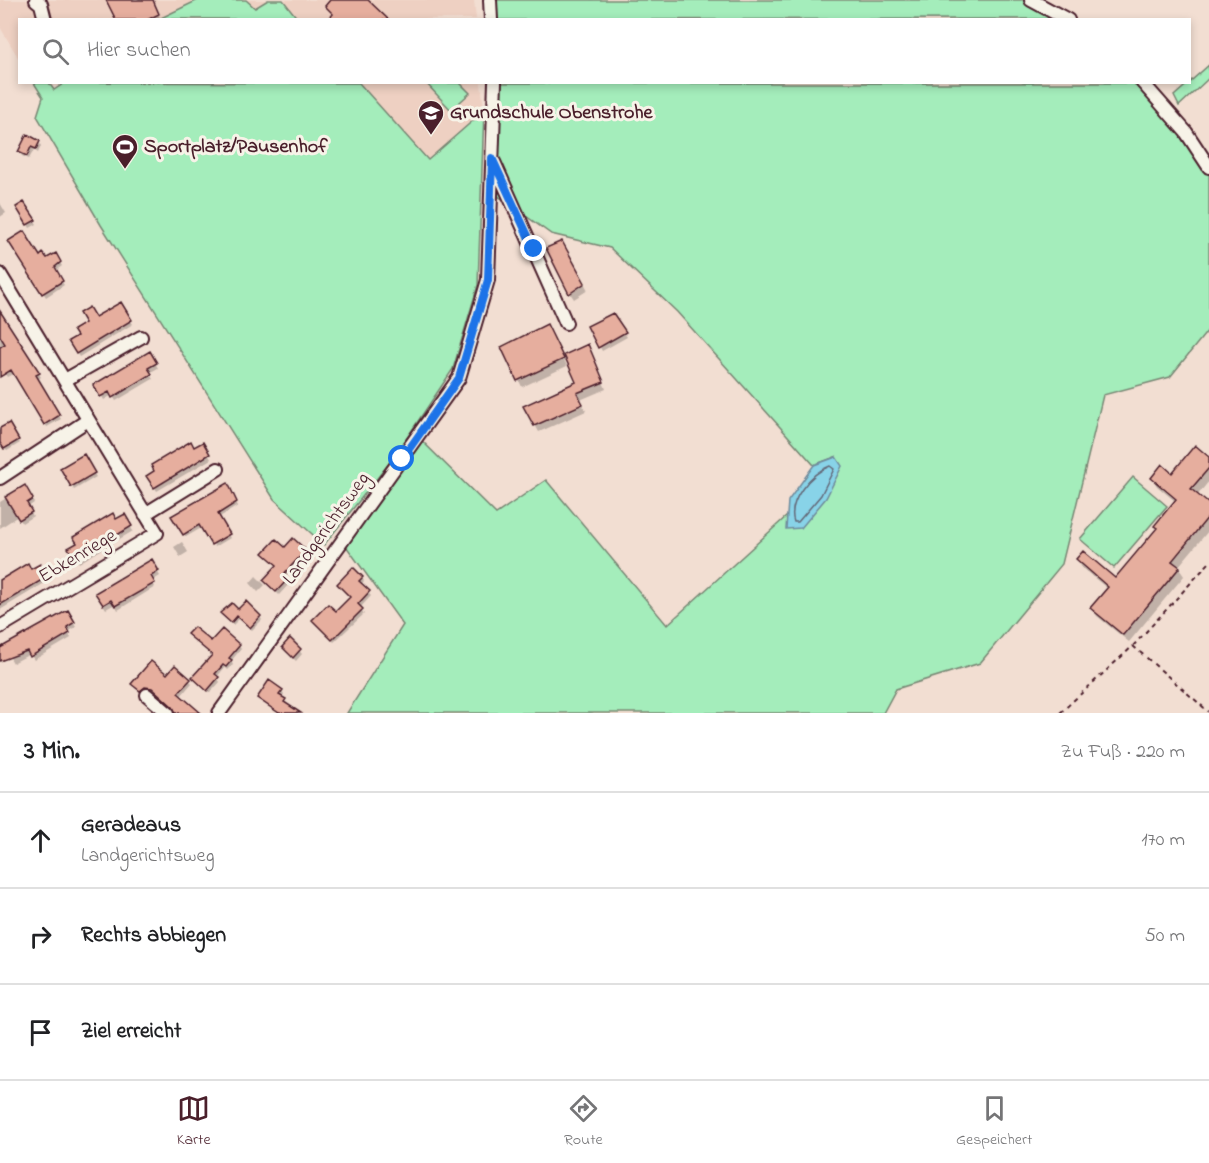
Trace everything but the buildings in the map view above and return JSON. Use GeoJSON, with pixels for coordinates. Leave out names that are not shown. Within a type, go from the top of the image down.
{"type":"FeatureCollection","features":[{"type":"Feature","properties":{"kind":"street"},"geometry":{"type":"LineString","coordinates":[[36,0],[41,4],[44,18]]}},
{"type":"Feature","properties":{"kind":"street"},"geometry":{"type":"LineString","coordinates":[[490,0],[491,18]]}},
{"type":"Feature","properties":{"kind":"street"},"geometry":{"type":"LineString","coordinates":[[1031,0],[1064,18]]}},
{"type":"Feature","properties":{"kind":"street","name":"Landgerichtsweg"},"geometry":{"type":"LineString","coordinates":[[219,713],[459,378],[488,280],[495,84]]}},
{"type":"Feature","properties":{"kind":"street"},"geometry":{"type":"LineString","coordinates":[[1144,84],[1186,132],[1209,167]]}},
{"type":"Feature","properties":{"kind":"street"},"geometry":{"type":"LineString","coordinates":[[492,158],[566,323]]}},
{"type":"Feature","properties":{"kind":"street","name":"Ebkenriege"},"geometry":{"type":"LineString","coordinates":[[0,274],[157,533],[0,627]]}},
{"type":"Feature","properties":{"kind":"street"},"geometry":{"type":"LineString","coordinates":[[65,380],[141,337]]}},
{"type":"Feature","properties":{"kind":"street"},"geometry":{"type":"LineString","coordinates":[[0,478],[88,420]]}},
{"type":"Feature","properties":{"kind":"street"},"geometry":{"type":"LineString","coordinates":[[145,514],[218,469]]}},
{"type":"Feature","properties":{"kind":"street"},"geometry":{"type":"LineString","coordinates":[[147,695],[168,713]]}},
{"type":"Feature","properties":{"kind":"path"},"geometry":{"type":"LineString","coordinates":[[1060,713],[1133,646],[1209,563]]}},
{"type":"Feature","properties":{"kind":"path"},"geometry":{"type":"LineString","coordinates":[[1133,646],[1209,712]]}},
{"type":"Feature","properties":{"kind":"shaded area"},"geometry":{"type":"Polygon","coordinates":[[[0,0],[474,0],[476,18],[18,18],[18,57],[0,27],[0,0]]]}},
{"type":"Feature","properties":{"kind":"shaded area","name":"Grundschule Obenstrohe"},"geometry":{"type":"Polygon","coordinates":[[[360,84],[481,84],[484,111],[428,160],[360,84]]]}},
{"type":"Feature","properties":{"kind":"green space"},"geometry":{"type":"Polygon","coordinates":[[[198,0],[246,0],[255,8],[268,0],[283,0],[297,18],[161,18],[198,0]]]}},
{"type":"Feature","properties":{"kind":"green space"},"geometry":{"type":"Polygon","coordinates":[[[490,0],[1031,0],[1066,18],[491,18],[490,0]]]}},
{"type":"Feature","properties":{"kind":"green space"},"geometry":{"type":"Polygon","coordinates":[[[1209,65],[1209,78],[1179,106],[1174,96],[1188,84],[1191,84],[1191,81],[1209,65]]]}},
{"type":"Feature","properties":{"kind":"green space"},"geometry":{"type":"Polygon","coordinates":[[[35,84],[50,84],[54,90],[63,84],[360,84],[428,160],[484,111],[478,285],[453,369],[394,457],[324,545],[274,499],[101,225],[37,116],[43,97],[35,84]]]}},
{"type":"Feature","properties":{"kind":"green space"},"geometry":{"type":"Polygon","coordinates":[[[427,84],[461,84],[470,93],[451,110],[427,84]]]}},
{"type":"Feature","properties":{"kind":"green space"},"geometry":{"type":"Polygon","coordinates":[[[495,84],[1142,84],[1209,167],[1209,329],[1170,377],[1103,395],[1062,564],[980,663],[896,689],[883,713],[347,713],[403,625],[346,546],[418,437],[496,514],[546,480],[667,625],[787,516],[835,457],[814,465],[677,312],[610,248],[551,234],[491,191],[495,84]]]}},
{"type":"Feature","properties":{"kind":"green space"},"geometry":{"type":"Polygon","coordinates":[[[1133,477],[1167,506],[1114,568],[1080,539],[1133,477]]]}},
{"type":"Feature","properties":{"kind":"water"},"geometry":{"type":"Polygon","coordinates":[[[836,457],[842,466],[826,498],[801,528],[786,529],[788,501],[814,465],[836,457]]]}},
{"type":"Feature","properties":{"kind":"place","name":"Grundschule Obenstrohe"},"geometry":{"type":"Point","coordinates":[431,136]}},
{"type":"Feature","properties":{"kind":"place","name":"Sportplatz/Pausenhof"},"geometry":{"type":"Point","coordinates":[125,170]}},
{"type":"Feature","properties":{"kind":"route"},"geometry":{"type":"LineString","coordinates":[[402,459],[459,378],[488,280],[492,158],[534,249]]}}]}
